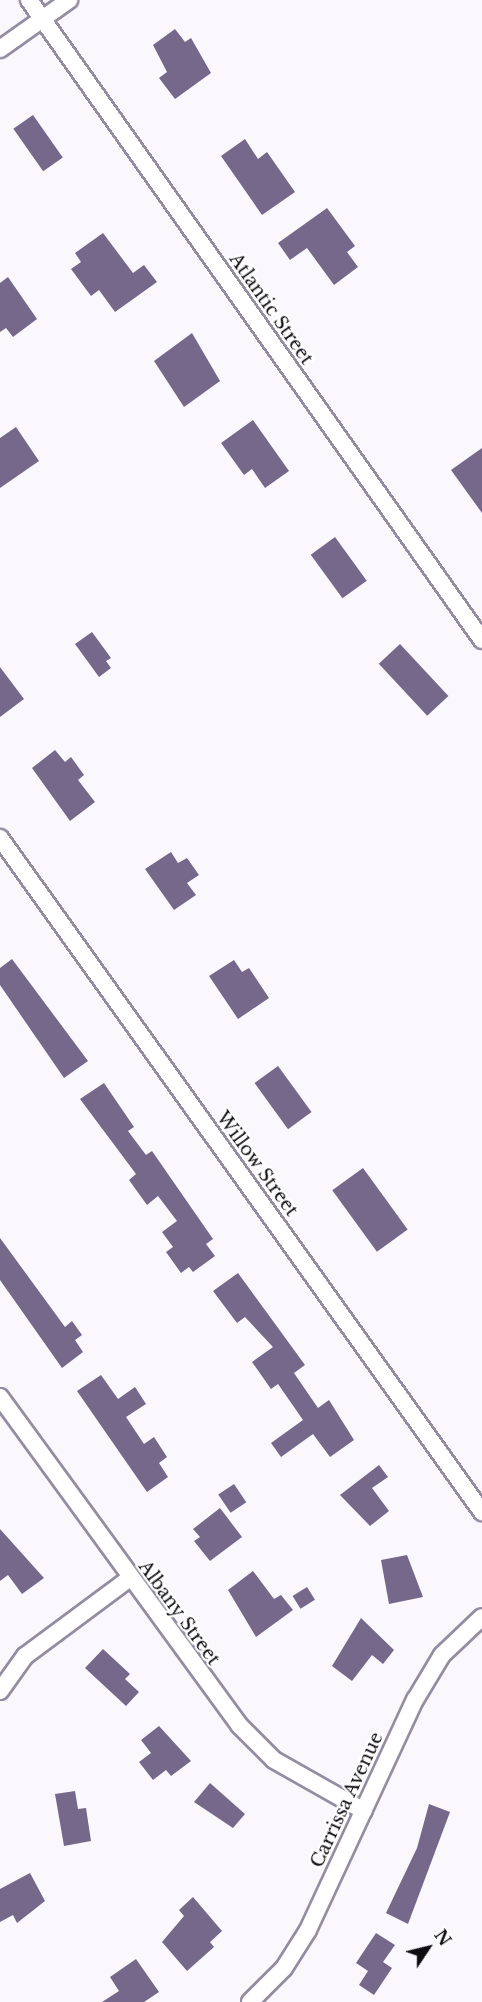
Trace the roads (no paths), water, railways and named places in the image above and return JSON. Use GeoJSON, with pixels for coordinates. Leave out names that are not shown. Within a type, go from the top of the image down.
{"type":"FeatureCollection","features":[{"type":"Feature","properties":{"kind":"street","name":"Atlantic Street"},"geometry":{"type":"LineString","coordinates":[[29,0],[482,640]]}},
{"type":"Feature","properties":{"kind":"street"},"geometry":{"type":"LineString","coordinates":[[0,49],[69,0]]}},
{"type":"Feature","properties":{"kind":"street","name":"Willow Street"},"geometry":{"type":"LineString","coordinates":[[0,838],[482,1512]]}},
{"type":"Feature","properties":{"kind":"street","name":"Albany Street"},"geometry":{"type":"LineString","coordinates":[[0,1397],[238,1725],[274,1760],[364,1811]]}},
{"type":"Feature","properties":{"kind":"street"},"geometry":{"type":"LineString","coordinates":[[0,1691],[25,1656],[130,1578]]}},
{"type":"Feature","properties":{"kind":"street","name":"Carrissa Avenue"},"geometry":{"type":"LineString","coordinates":[[250,2002],[284,1968],[308,1930],[426,1682],[442,1655],[482,1617]]}}]}
